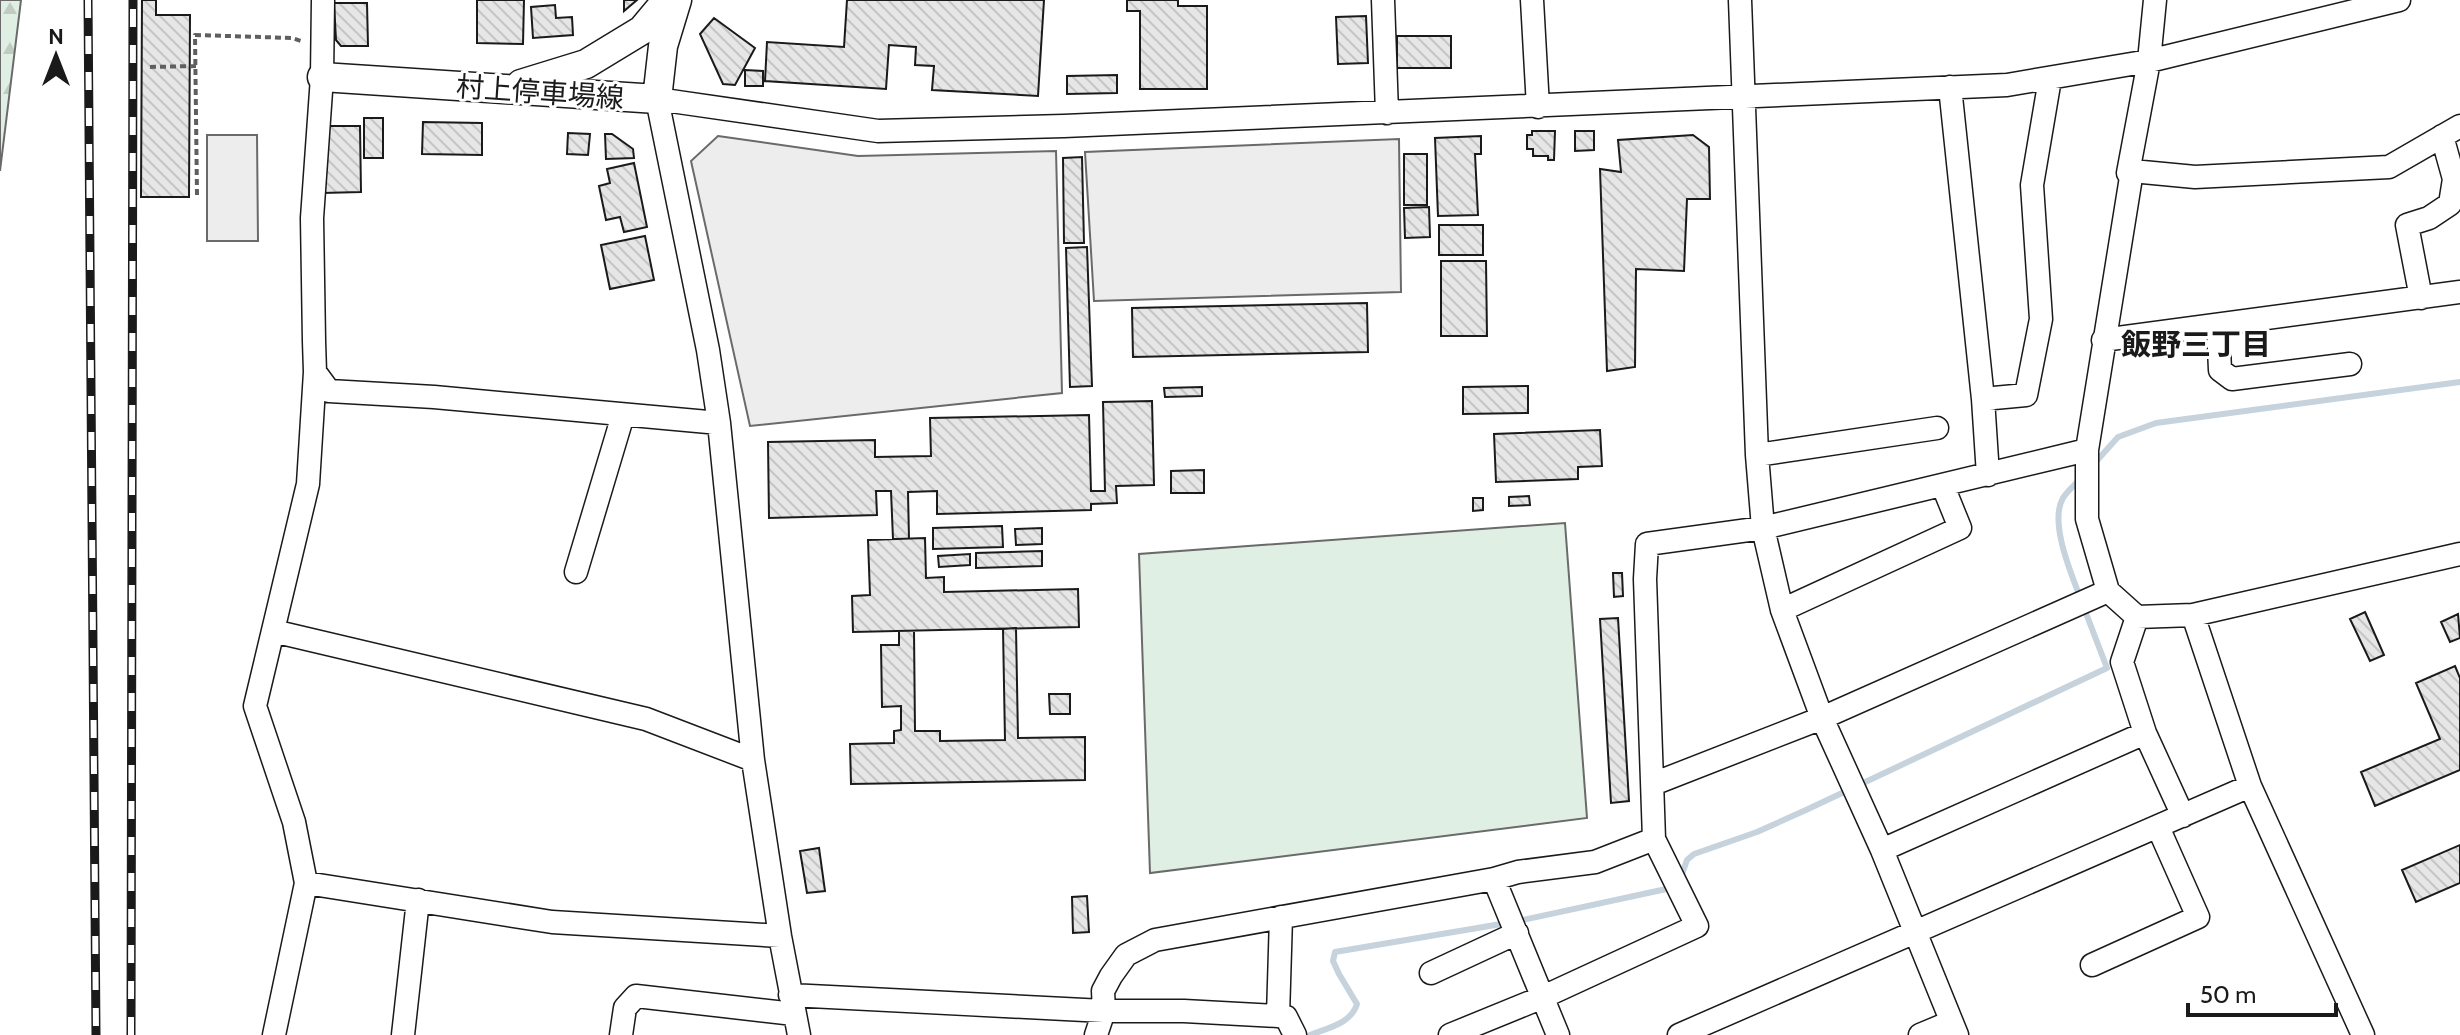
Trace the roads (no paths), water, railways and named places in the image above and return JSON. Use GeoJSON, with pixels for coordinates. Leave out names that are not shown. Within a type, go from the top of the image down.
{"type":"FeatureCollection","features":[{"type":"Feature","properties":{"kind":"main road"},"geometry":{"type":"LineString","coordinates":[[505,90],[586,64],[642,30],[667,0]]}},
{"type":"Feature","properties":{"kind":"main road","name":"村上停車場線"},"geometry":{"type":"LineString","coordinates":[[322,77],[657,99],[663,46],[677,0]]}},
{"type":"Feature","properties":{"kind":"street"},"geometry":{"type":"LineString","coordinates":[[274,1035],[306,883],[294,822],[255,706],[308,484],[315,372],[312,218],[322,77],[323,0]]}},
{"type":"Feature","properties":{"kind":"street"},"geometry":{"type":"LineString","coordinates":[[1383,0],[1387,113]]}},
{"type":"Feature","properties":{"kind":"street"},"geometry":{"type":"LineString","coordinates":[[1532,0],[1538,107]]}},
{"type":"Feature","properties":{"kind":"street"},"geometry":{"type":"LineString","coordinates":[[1740,0],[1757,455],[1763,528],[1782,610],[1822,718],[1882,850],[1954,1028],[1920,1035]]}},
{"type":"Feature","properties":{"kind":"street"},"geometry":{"type":"LineString","coordinates":[[2155,0],[2149,61],[2128,173],[2195,177],[2389,167],[2451,131],[2454,179],[2450,204],[2429,218],[2407,225],[2421,298]]}},
{"type":"Feature","properties":{"kind":"street"},"geometry":{"type":"LineString","coordinates":[[794,1015],[753,760],[719,423],[708,350],[657,99],[878,131],[1538,107],[2007,85],[2149,61],[2399,0]]}},
{"type":"Feature","properties":{"kind":"street"},"geometry":{"type":"LineString","coordinates":[[1983,399],[2026,395],[2041,319],[2032,185],[2050,79]]}},
{"type":"Feature","properties":{"kind":"street"},"geometry":{"type":"LineString","coordinates":[[1950,87],[1983,399],[1988,475]]}},
{"type":"Feature","properties":{"kind":"street"},"geometry":{"type":"LineString","coordinates":[[2132,171],[2087,450],[2087,519],[2108,591],[2137,617],[2193,615],[2460,554]]}},
{"type":"Feature","properties":{"kind":"street"},"geometry":{"type":"LineString","coordinates":[[2103,340],[2460,292]]}},
{"type":"Feature","properties":{"kind":"street"},"geometry":{"type":"LineString","coordinates":[[2218,326],[2220,370],[2232,379],[2350,364]]}},
{"type":"Feature","properties":{"kind":"street"},"geometry":{"type":"LineString","coordinates":[[315,372],[329,391],[434,397],[719,423]]}},
{"type":"Feature","properties":{"kind":"street"},"geometry":{"type":"LineString","coordinates":[[576,572],[623,415]]}},
{"type":"Feature","properties":{"kind":"street"},"geometry":{"type":"LineString","coordinates":[[1757,455],[1937,428]]}},
{"type":"Feature","properties":{"kind":"street"},"geometry":{"type":"LineString","coordinates":[[1450,1035],[1543,997],[1697,926],[1654,839],[1645,579],[1647,544],[1763,528],[2087,450]]}},
{"type":"Feature","properties":{"kind":"street"},"geometry":{"type":"LineString","coordinates":[[1782,610],[1960,528],[1943,486]]}},
{"type":"Feature","properties":{"kind":"street"},"geometry":{"type":"LineString","coordinates":[[1653,784],[1822,718],[2108,591]]}},
{"type":"Feature","properties":{"kind":"street"},"geometry":{"type":"LineString","coordinates":[[2193,615],[2250,786],[2363,1035]]}},
{"type":"Feature","properties":{"kind":"street"},"geometry":{"type":"LineString","coordinates":[[2137,617],[2122,662],[2145,733],[2183,816]]}},
{"type":"Feature","properties":{"kind":"street"},"geometry":{"type":"LineString","coordinates":[[273,631],[646,719],[753,760]]}},
{"type":"Feature","properties":{"kind":"street"},"geometry":{"type":"LineString","coordinates":[[1882,850],[2145,733]]}},
{"type":"Feature","properties":{"kind":"street"},"geometry":{"type":"LineString","coordinates":[[1679,1035],[1913,932],[2020,889],[2250,786]]}},
{"type":"Feature","properties":{"kind":"street"},"geometry":{"type":"LineString","coordinates":[[2092,965],[2198,917],[2158,827]]}},
{"type":"Feature","properties":{"kind":"street"},"geometry":{"type":"LineString","coordinates":[[1096,1035],[1104,1011],[1103,991],[1111,976],[1126,955],[1155,940],[1494,879],[1518,872],[1595,862],[1654,839]]}},
{"type":"Feature","properties":{"kind":"street"},"geometry":{"type":"LineString","coordinates":[[1494,879],[1558,1035]]}},
{"type":"Feature","properties":{"kind":"street"},"geometry":{"type":"LineString","coordinates":[[306,883],[552,922],[780,936]]}},
{"type":"Feature","properties":{"kind":"street"},"geometry":{"type":"LineString","coordinates":[[403,1035],[418,900]]}},
{"type":"Feature","properties":{"kind":"street"},"geometry":{"type":"LineString","coordinates":[[1278,1016],[1281,917]]}},
{"type":"Feature","properties":{"kind":"street"},"geometry":{"type":"LineString","coordinates":[[1431,973],[1517,933]]}},
{"type":"Feature","properties":{"kind":"street"},"geometry":{"type":"LineString","coordinates":[[621,1035],[625,1008],[636,996],[794,1015],[1184,1011],[1278,1016],[1286,1017],[1295,1035]]}},
{"type":"Feature","properties":{"kind":"waterway"},"geometry":{"type":"LineString","coordinates":[[2093,465],[2118,437],[2156,423],[2460,382]]}},
{"type":"Feature","properties":{"kind":"waterway"},"geometry":{"type":"LineString","coordinates":[[2080,479],[2063,498],[2058,520],[2063,548],[2080,597]]}},
{"type":"Feature","properties":{"kind":"waterway"},"geometry":{"type":"LineString","coordinates":[[1681,877],[1687,860],[1694,854],[1757,832],[1806,810],[2107,668],[2084,608]]}},
{"type":"Feature","properties":{"kind":"waterway"},"geometry":{"type":"LineString","coordinates":[[1518,921],[1671,888]]}},
{"type":"Feature","properties":{"kind":"waterway"},"geometry":{"type":"LineString","coordinates":[[1310,1035],[1344,1021],[1357,1004],[1333,961],[1335,952],[1507,923]]}},
{"type":"Feature","properties":{"kind":"railway"},"geometry":{"type":"LineString","coordinates":[[88,0],[96,1035]]}},
{"type":"Feature","properties":{"kind":"railway"},"geometry":{"type":"LineString","coordinates":[[131,1035],[133,0]]}},
{"type":"Feature","properties":{"kind":"district","name":"飯野三丁目"},"geometry":{"type":"Point","coordinates":[2196,344]}}]}
